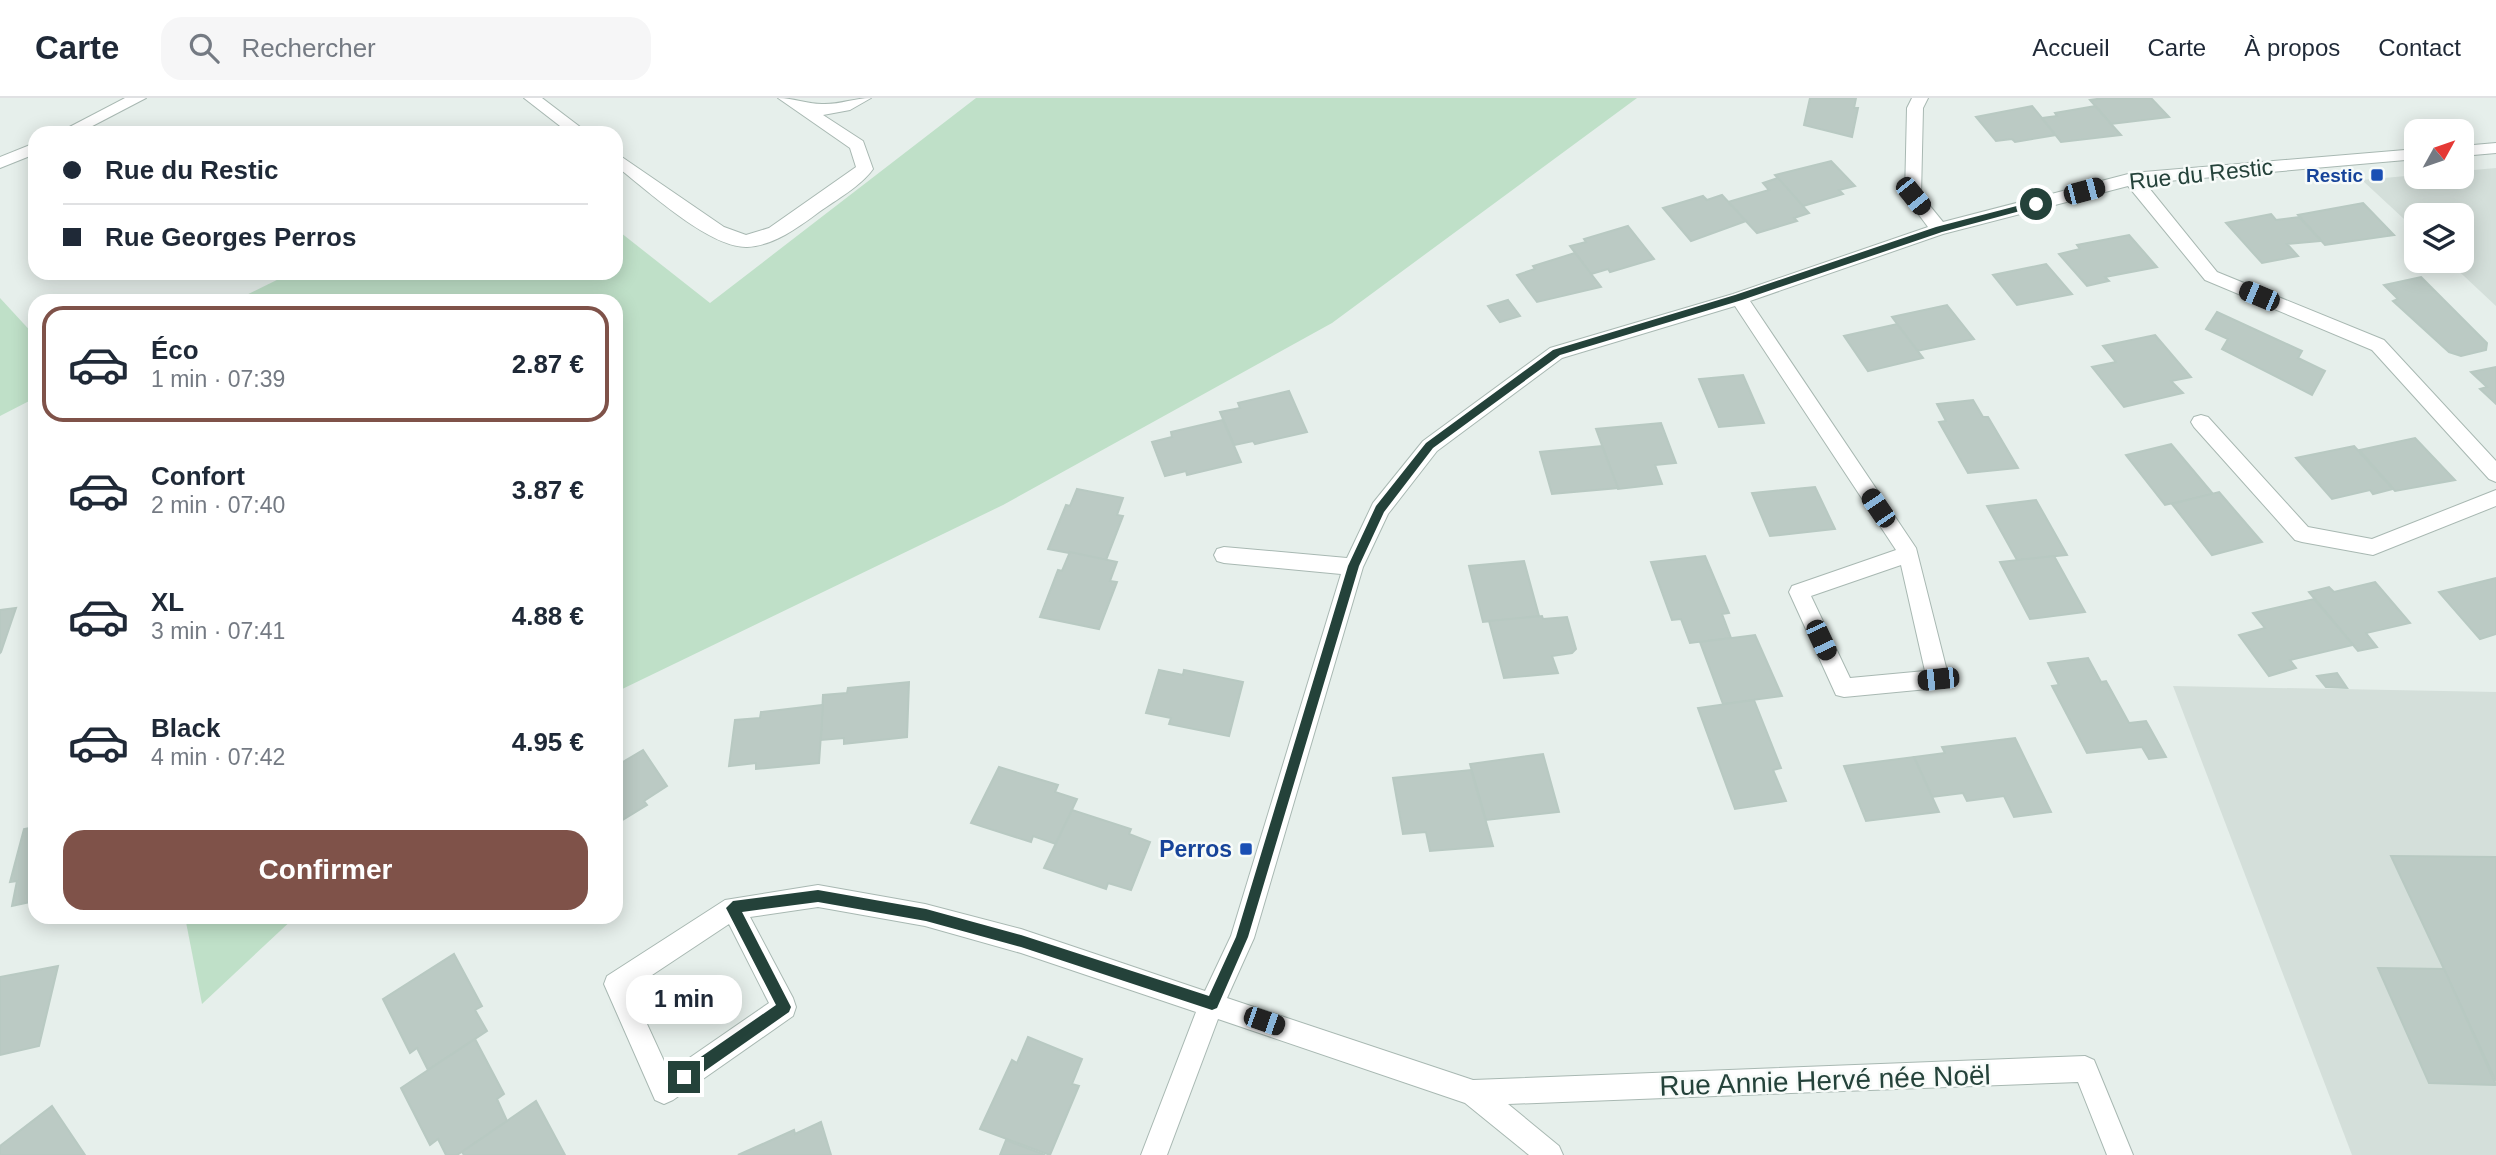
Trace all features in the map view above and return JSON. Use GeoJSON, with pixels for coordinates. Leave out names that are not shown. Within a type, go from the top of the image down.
{"type":"FeatureCollection","features":[{"type":"Feature","properties":{"kind":"street"},"geometry":{"type":"LineString","coordinates":[[80,126],[138,98]]}},
{"type":"Feature","properties":{"kind":"street"},"geometry":{"type":"LineString","coordinates":[[532,98],[570,126]]}},
{"type":"Feature","properties":{"kind":"street"},"geometry":{"type":"LineString","coordinates":[[793,102],[823,111],[848,107],[863,98]]}},
{"type":"Feature","properties":{"kind":"street"},"geometry":{"type":"LineString","coordinates":[[1920,98],[1915,108],[1913,196],[1939,229]]}},
{"type":"Feature","properties":{"kind":"street"},"geometry":{"type":"LineString","coordinates":[[623,164],[723,236],[747,242],[786,227],[864,169],[857,145],[793,102]]}},
{"type":"Feature","properties":{"kind":"street"},"geometry":{"type":"LineString","coordinates":[[2474,149],[2496,148]]}},
{"type":"Feature","properties":{"kind":"street"},"geometry":{"type":"LineString","coordinates":[[0,163],[28,151]]}},
{"type":"Feature","properties":{"kind":"street","name":"Rue du Restic"},"geometry":{"type":"LineString","coordinates":[[1154,1155],[1212,1003],[1242,937],[1353,566],[1380,509],[1430,446],[1556,353],[1739,298],[1939,229],[2132,178],[2404,155]]}},
{"type":"Feature","properties":{"kind":"street"},"geometry":{"type":"LineString","coordinates":[[2132,178],[2211,276],[2378,345],[2496,474]]}},
{"type":"Feature","properties":{"kind":"street"},"geometry":{"type":"LineString","coordinates":[[1739,298],[1909,554],[1938,679],[1844,688],[1799,592],[1909,554]]}},
{"type":"Feature","properties":{"kind":"street"},"geometry":{"type":"LineString","coordinates":[[2201,422],[2302,534],[2373,547],[2496,498]]}},
{"type":"Feature","properties":{"kind":"street"},"geometry":{"type":"LineString","coordinates":[[1224,555],[1353,566]]}},
{"type":"Feature","properties":{"kind":"street","name":"Rue Annie Hervé née Noël"},"geometry":{"type":"LineString","coordinates":[[733,908],[818,896],[926,915],[1021,941],[1474,1093],[1550,1155]]}},
{"type":"Feature","properties":{"kind":"street"},"geometry":{"type":"LineString","coordinates":[[733,908],[784,1007],[664,1091],[616,984],[733,908]]}},
{"type":"Feature","properties":{"kind":"street","name":"Rue Annie Hervé née Noël"},"geometry":{"type":"LineString","coordinates":[[1474,1093],[2085,1069],[2120,1155]]}},
{"type":"Feature","properties":{"kind":"shaded area"},"geometry":{"type":"Polygon","coordinates":[[[2496,168],[2496,306],[2461,273],[2474,273],[2474,203],[2404,203],[2404,219],[2362,180],[2404,176],[2404,189],[2474,189],[2474,170],[2496,168]]]}},
{"type":"Feature","properties":{"kind":"shaded area"},"geometry":{"type":"Polygon","coordinates":[[[2173,686],[2496,692],[2496,1155],[2352,1155],[2173,686]]]}},
{"type":"Feature","properties":{"kind":"green space"},"geometry":{"type":"Polygon","coordinates":[[[976,98],[1637,98],[1332,323],[1003,505],[623,689],[623,294],[248,294],[277,280],[623,280],[623,235],[710,303],[976,98]]]}},
{"type":"Feature","properties":{"kind":"green space"},"geometry":{"type":"Polygon","coordinates":[[[0,298],[28,328],[28,402],[0,416],[0,298]]]}},
{"type":"Feature","properties":{"kind":"green space"},"geometry":{"type":"Polygon","coordinates":[[[186,924],[288,924],[202,1004],[186,924]]]}},
{"type":"Feature","properties":{"kind":"building"},"geometry":{"type":"Polygon","coordinates":[[[1810,98],[1856,98],[1854,108],[1858,108],[1852,137],[1804,125],[1810,98]]]}},
{"type":"Feature","properties":{"kind":"building"},"geometry":{"type":"Polygon","coordinates":[[[2151,98],[2169,117],[2111,124],[2090,100],[2151,98]]]}},
{"type":"Feature","properties":{"kind":"building"},"geometry":{"type":"Polygon","coordinates":[[[2032,106],[2056,135],[2015,142],[2012,139],[1996,141],[1976,117],[2032,106]]]}},
{"type":"Feature","properties":{"kind":"building"},"geometry":{"type":"Polygon","coordinates":[[[2095,106],[2121,135],[2061,142],[2042,118],[2057,116],[2055,113],[2095,106]]]}},
{"type":"Feature","properties":{"kind":"building"},"geometry":{"type":"Polygon","coordinates":[[[1831,161],[1855,186],[1839,190],[1843,194],[1803,206],[1775,175],[1831,161]]]}},
{"type":"Feature","properties":{"kind":"building"},"geometry":{"type":"Polygon","coordinates":[[[1778,178],[1809,213],[1794,218],[1797,221],[1757,233],[1728,202],[1769,190],[1763,183],[1778,178]]]}},
{"type":"Feature","properties":{"kind":"building"},"geometry":{"type":"Polygon","coordinates":[[[1722,195],[1746,221],[1691,241],[1663,208],[1703,196],[1707,200],[1722,195]]]}},
{"type":"Feature","properties":{"kind":"building"},"geometry":{"type":"Polygon","coordinates":[[[2363,203],[2394,235],[2325,245],[2298,215],[2363,203]]]}},
{"type":"Feature","properties":{"kind":"building"},"geometry":{"type":"Polygon","coordinates":[[[2271,214],[2276,220],[2299,217],[2321,241],[2287,244],[2298,256],[2262,263],[2226,223],[2271,214]]]}},
{"type":"Feature","properties":{"kind":"building"},"geometry":{"type":"Polygon","coordinates":[[[1628,226],[1654,259],[1610,272],[1608,269],[1591,274],[1570,246],[1586,242],[1584,239],[1628,226]]]}},
{"type":"Feature","properties":{"kind":"building"},"geometry":{"type":"Polygon","coordinates":[[[2129,235],[2157,267],[2105,277],[2109,281],[2087,286],[2059,254],[2080,249],[2077,245],[2129,235]]]}},
{"type":"Feature","properties":{"kind":"building"},"geometry":{"type":"Polygon","coordinates":[[[1575,253],[1601,287],[1537,302],[1517,275],[1535,269],[1533,266],[1575,253]]]}},
{"type":"Feature","properties":{"kind":"building"},"geometry":{"type":"Polygon","coordinates":[[[2046,264],[2072,294],[2017,305],[1993,275],[2046,264]]]}},
{"type":"Feature","properties":{"kind":"building"},"geometry":{"type":"Polygon","coordinates":[[[2421,277],[2487,343],[2486,350],[2461,356],[2449,352],[2393,301],[2398,299],[2384,285],[2421,277]]]}},
{"type":"Feature","properties":{"kind":"building"},"geometry":{"type":"Polygon","coordinates":[[[1508,300],[1520,316],[1500,322],[1488,306],[1508,300]]]}},
{"type":"Feature","properties":{"kind":"building"},"geometry":{"type":"Polygon","coordinates":[[[1947,305],[1974,339],[1917,351],[1892,317],[1947,305]]]}},
{"type":"Feature","properties":{"kind":"building"},"geometry":{"type":"Polygon","coordinates":[[[2217,312],[2302,351],[2298,358],[2325,371],[2312,395],[2222,349],[2228,339],[2206,329],[2217,312]]]}},
{"type":"Feature","properties":{"kind":"building"},"geometry":{"type":"Polygon","coordinates":[[[1897,324],[1923,358],[1868,371],[1844,336],[1897,324]]]}},
{"type":"Feature","properties":{"kind":"building"},"geometry":{"type":"Polygon","coordinates":[[[2155,335],[2191,377],[2171,381],[2183,393],[2124,407],[2092,367],[2116,362],[2103,346],[2155,335]]]}},
{"type":"Feature","properties":{"kind":"building"},"geometry":{"type":"Polygon","coordinates":[[[2496,367],[2496,404],[2480,389],[2487,387],[2471,372],[2496,367]]]}},
{"type":"Feature","properties":{"kind":"building"},"geometry":{"type":"Polygon","coordinates":[[[1743,375],[1764,423],[1719,427],[1699,379],[1743,375]]]}},
{"type":"Feature","properties":{"kind":"building"},"geometry":{"type":"Polygon","coordinates":[[[1289,391],[1307,432],[1255,444],[1253,441],[1234,445],[1220,412],[1240,408],[1238,403],[1289,391]]]}},
{"type":"Feature","properties":{"kind":"building"},"geometry":{"type":"Polygon","coordinates":[[[1973,400],[1983,417],[1988,417],[2018,468],[1968,473],[1939,422],[1946,421],[1937,404],[1973,400]]]}},
{"type":"Feature","properties":{"kind":"building"},"geometry":{"type":"Polygon","coordinates":[[[1223,420],[1241,462],[1187,475],[1186,471],[1165,476],[1152,442],[1172,437],[1171,432],[1223,420]]]}},
{"type":"Feature","properties":{"kind":"building"},"geometry":{"type":"Polygon","coordinates":[[[1661,423],[1676,463],[1655,465],[1662,484],[1618,489],[1596,429],[1661,423]]]}},
{"type":"Feature","properties":{"kind":"building"},"geometry":{"type":"Polygon","coordinates":[[[2415,438],[2455,480],[2395,491],[2359,450],[2415,438]]]}},
{"type":"Feature","properties":{"kind":"building"},"geometry":{"type":"Polygon","coordinates":[[[2171,444],[2213,494],[2165,505],[2126,455],[2171,444]]]}},
{"type":"Feature","properties":{"kind":"building"},"geometry":{"type":"Polygon","coordinates":[[[1602,446],[1618,488],[1552,494],[1540,452],[1602,446]]]}},
{"type":"Feature","properties":{"kind":"building"},"geometry":{"type":"Polygon","coordinates":[[[2354,446],[2393,489],[2373,494],[2370,490],[2332,499],[2296,458],[2354,446]]]}},
{"type":"Feature","properties":{"kind":"building"},"geometry":{"type":"Polygon","coordinates":[[[1815,487],[1835,529],[1770,536],[1752,493],[1815,487]]]}},
{"type":"Feature","properties":{"kind":"building"},"geometry":{"type":"Polygon","coordinates":[[[1077,489],[1123,498],[1117,515],[1123,516],[1106,560],[1048,549],[1066,505],[1070,506],[1077,489]]]}},
{"type":"Feature","properties":{"kind":"building"},"geometry":{"type":"Polygon","coordinates":[[[2219,492],[2262,542],[2212,555],[2172,504],[2219,492]]]}},
{"type":"Feature","properties":{"kind":"building"},"geometry":{"type":"Polygon","coordinates":[[[2036,500],[2067,555],[2017,560],[1987,506],[2036,500]]]}},
{"type":"Feature","properties":{"kind":"building"},"geometry":{"type":"Polygon","coordinates":[[[1070,552],[1117,562],[1110,581],[1117,582],[1099,629],[1040,617],[1058,570],[1062,571],[1070,552]]]}},
{"type":"Feature","properties":{"kind":"building"},"geometry":{"type":"Polygon","coordinates":[[[1705,556],[1729,613],[1722,614],[1731,638],[1690,643],[1681,619],[1672,620],[1651,562],[1705,556]]]}},
{"type":"Feature","properties":{"kind":"building"},"geometry":{"type":"Polygon","coordinates":[[[2054,556],[2085,612],[2030,619],[2000,562],[2054,556]]]}},
{"type":"Feature","properties":{"kind":"building"},"geometry":{"type":"Polygon","coordinates":[[[1524,561],[1539,616],[1483,622],[1469,566],[1524,561]]]}},
{"type":"Feature","properties":{"kind":"building"},"geometry":{"type":"Polygon","coordinates":[[[2496,578],[2496,634],[2480,639],[2439,592],[2496,578]]]}},
{"type":"Feature","properties":{"kind":"building"},"geometry":{"type":"Polygon","coordinates":[[[2375,582],[2410,623],[2366,633],[2377,647],[2358,651],[2309,592],[2329,587],[2334,592],[2375,582]]]}},
{"type":"Feature","properties":{"kind":"building"},"geometry":{"type":"Polygon","coordinates":[[[2314,599],[2353,645],[2290,660],[2296,668],[2269,676],[2239,635],[2265,628],[2253,613],[2314,599]]]}},
{"type":"Feature","properties":{"kind":"building"},"geometry":{"type":"Polygon","coordinates":[[[16,608],[1,652],[0,653],[0,610],[16,608]]]}},
{"type":"Feature","properties":{"kind":"building"},"geometry":{"type":"Polygon","coordinates":[[[1542,616],[1543,619],[1567,617],[1576,649],[1572,653],[1552,656],[1558,673],[1504,678],[1489,621],[1542,616]]]}},
{"type":"Feature","properties":{"kind":"building"},"geometry":{"type":"Polygon","coordinates":[[[1755,635],[1782,696],[1723,704],[1700,642],[1755,635]]]}},
{"type":"Feature","properties":{"kind":"building"},"geometry":{"type":"Polygon","coordinates":[[[2088,658],[2101,682],[2106,681],[2129,723],[2146,721],[2166,757],[2149,759],[2142,747],[2087,753],[2052,686],[2059,685],[2048,663],[2088,658]]]}},
{"type":"Feature","properties":{"kind":"building"},"geometry":{"type":"Polygon","coordinates":[[[1159,670],[1183,675],[1184,670],[1243,682],[1229,736],[1169,724],[1171,718],[1146,713],[1159,670]]]}},
{"type":"Feature","properties":{"kind":"building"},"geometry":{"type":"Polygon","coordinates":[[[2337,673],[2347,688],[2326,687],[2317,676],[2337,673]]]}},
{"type":"Feature","properties":{"kind":"building"},"geometry":{"type":"Polygon","coordinates":[[[909,682],[907,737],[844,744],[844,738],[821,740],[823,695],[847,693],[848,688],[909,682]]]}},
{"type":"Feature","properties":{"kind":"building"},"geometry":{"type":"Polygon","coordinates":[[[1754,700],[1781,768],[1773,770],[1786,801],[1735,809],[1698,708],[1754,700]]]}},
{"type":"Feature","properties":{"kind":"building"},"geometry":{"type":"Polygon","coordinates":[[[823,705],[819,763],[756,769],[756,763],[729,766],[735,720],[760,718],[761,712],[823,705]]]}},
{"type":"Feature","properties":{"kind":"building"},"geometry":{"type":"Polygon","coordinates":[[[2015,738],[2051,812],[2014,817],[2004,796],[1967,801],[1963,793],[1932,797],[1914,757],[1945,753],[1942,747],[2015,738]]]}},
{"type":"Feature","properties":{"kind":"building"},"geometry":{"type":"Polygon","coordinates":[[[643,750],[667,786],[644,801],[647,805],[623,820],[623,762],[643,750]]]}},
{"type":"Feature","properties":{"kind":"building"},"geometry":{"type":"Polygon","coordinates":[[[1543,754],[1559,812],[1486,820],[1470,764],[1543,754]]]}},
{"type":"Feature","properties":{"kind":"building"},"geometry":{"type":"Polygon","coordinates":[[[1914,757],[1939,812],[1866,821],[1844,766],[1914,757]]]}},
{"type":"Feature","properties":{"kind":"building"},"geometry":{"type":"Polygon","coordinates":[[[999,767],[1058,785],[1055,792],[1077,799],[1056,844],[1033,836],[1031,842],[971,823],[999,767]]]}},
{"type":"Feature","properties":{"kind":"building"},"geometry":{"type":"Polygon","coordinates":[[[1471,770],[1493,846],[1430,851],[1426,832],[1403,834],[1393,778],[1471,770]]]}},
{"type":"Feature","properties":{"kind":"building"},"geometry":{"type":"Polygon","coordinates":[[[1072,810],[1131,829],[1129,834],[1150,842],[1131,890],[1108,883],[1106,889],[1044,868],[1072,810]]]}},
{"type":"Feature","properties":{"kind":"building"},"geometry":{"type":"Polygon","coordinates":[[[28,828],[28,903],[12,906],[17,881],[10,882],[24,829],[28,828]]]}},
{"type":"Feature","properties":{"kind":"building"},"geometry":{"type":"Polygon","coordinates":[[[2391,856],[2496,857],[2496,1081],[2444,969],[2391,856]]]}},
{"type":"Feature","properties":{"kind":"building"},"geometry":{"type":"Polygon","coordinates":[[[454,954],[482,1006],[475,1010],[487,1031],[428,1070],[417,1048],[410,1053],[383,999],[454,954]]]}},
{"type":"Feature","properties":{"kind":"building"},"geometry":{"type":"Polygon","coordinates":[[[58,966],[39,1046],[0,1055],[0,977],[58,966]]]}},
{"type":"Feature","properties":{"kind":"building"},"geometry":{"type":"Polygon","coordinates":[[[2378,968],[2444,969],[2496,1085],[2429,1083],[2378,968]]]}},
{"type":"Feature","properties":{"kind":"building"},"geometry":{"type":"Polygon","coordinates":[[[1028,1037],[1082,1059],[1072,1084],[1079,1086],[1050,1155],[980,1129],[1012,1060],[1017,1063],[1028,1037]]]}},
{"type":"Feature","properties":{"kind":"building"},"geometry":{"type":"Polygon","coordinates":[[[475,1039],[504,1094],[497,1099],[507,1121],[457,1155],[446,1155],[438,1139],[430,1145],[401,1088],[475,1039]]]}},
{"type":"Feature","properties":{"kind":"building"},"geometry":{"type":"Polygon","coordinates":[[[536,1101],[565,1155],[464,1155],[462,1152],[536,1101]]]}},
{"type":"Feature","properties":{"kind":"building"},"geometry":{"type":"Polygon","coordinates":[[[52,1106],[85,1155],[0,1155],[0,1146],[52,1106]]]}},
{"type":"Feature","properties":{"kind":"building"},"geometry":{"type":"Polygon","coordinates":[[[821,1122],[831,1155],[738,1155],[794,1130],[795,1134],[821,1122]]]}},
{"type":"Feature","properties":{"kind":"building"},"geometry":{"type":"Polygon","coordinates":[[[1006,1140],[1045,1155],[1000,1155],[1006,1140]]]}},
{"type":"Feature","properties":{"kind":"place","name":"Restic"},"geometry":{"type":"Point","coordinates":[2377,175]}},
{"type":"Feature","properties":{"kind":"place","name":"Perros"},"geometry":{"type":"Point","coordinates":[1246,849]}},
{"type":"Feature","properties":{"kind":"route"},"geometry":{"type":"LineString","coordinates":[[684,1077],[784,1007],[733,908],[818,896],[926,915],[1021,941],[1212,1003],[1242,937],[1353,566],[1380,509],[1430,446],[1556,353],[1739,298],[1939,229],[2036,204]]}}]}
